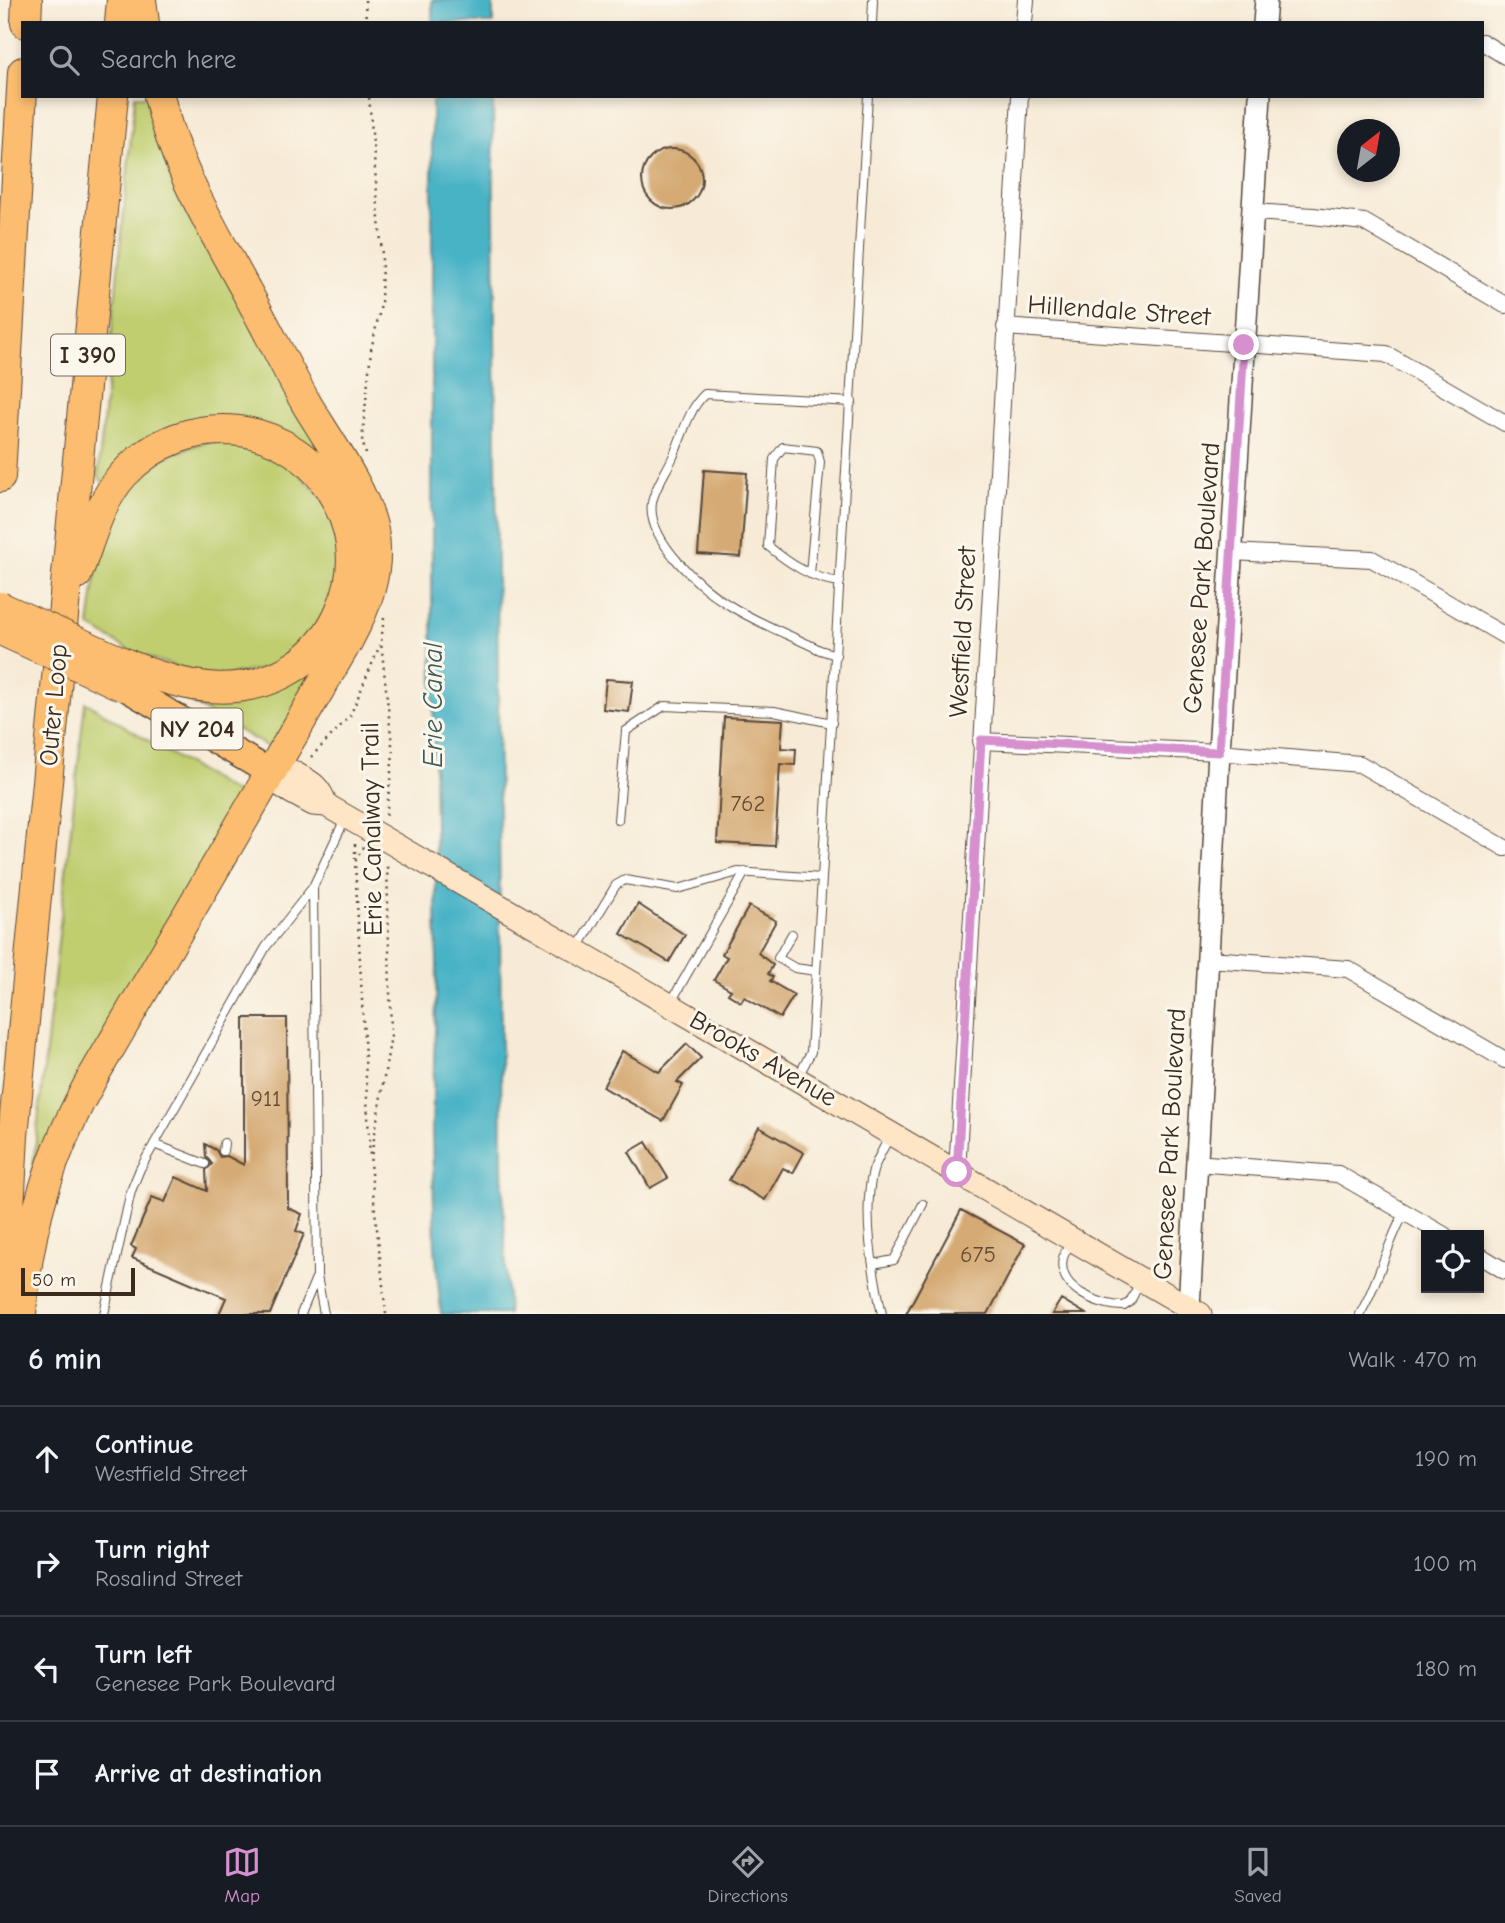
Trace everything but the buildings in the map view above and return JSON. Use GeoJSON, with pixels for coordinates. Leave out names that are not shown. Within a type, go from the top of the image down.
{"type":"FeatureCollection","features":[{"type":"Feature","properties":{"kind":"highway"},"geometry":{"type":"LineString","coordinates":[[26,21],[27,0]]}},
{"type":"Feature","properties":{"kind":"highway"},"geometry":{"type":"LineString","coordinates":[[120,21],[122,0]]}},
{"type":"Feature","properties":{"kind":"highway"},"geometry":{"type":"LineString","coordinates":[[141,0],[144,21]]}},
{"type":"Feature","properties":{"kind":"highway"},"geometry":{"type":"LineString","coordinates":[[0,477],[21,98]]}},
{"type":"Feature","properties":{"kind":"highway","name":"Outer Loop"},"geometry":{"type":"LineString","coordinates":[[5,1314],[12,1150],[113,98]]}},
{"type":"Feature","properties":{"kind":"highway"},"geometry":{"type":"LineString","coordinates":[[21,1314],[33,1228],[47,1176],[66,1128],[101,1063],[273,774],[347,642],[374,580],[376,554],[373,529],[362,500],[301,394],[190,188],[168,134],[159,98]]}},
{"type":"Feature","properties":{"kind":"highway"},"geometry":{"type":"LineString","coordinates":[[0,201],[18,158]]}},
{"type":"Feature","properties":{"kind":"highway"},"geometry":{"type":"LineString","coordinates":[[0,629],[123,674],[205,688],[228,689],[259,683],[279,676],[312,652],[325,638],[342,606],[350,580],[353,551],[349,532],[342,511],[320,472],[284,444],[239,430],[196,431],[153,449],[123,475],[108,495],[63,614]]}},
{"type":"Feature","properties":{"kind":"highway"},"geometry":{"type":"LineString","coordinates":[[0,607],[123,674]]}},
{"type":"Feature","properties":{"kind":"main road","name":"Brooks Avenue"},"geometry":{"type":"LineString","coordinates":[[123,674],[273,774],[282,786],[291,792],[313,804],[326,804],[363,830],[891,1133],[1141,1279],[1192,1312]]}},
{"type":"Feature","properties":{"kind":"street"},"geometry":{"type":"LineString","coordinates":[[1024,21],[1026,0]]}},
{"type":"Feature","properties":{"kind":"street"},"geometry":{"type":"LineString","coordinates":[[1264,21],[1266,0]]}},
{"type":"Feature","properties":{"kind":"street"},"geometry":{"type":"LineString","coordinates":[[1484,43],[1505,56]]}},
{"type":"Feature","properties":{"kind":"street","name":"Westfield Street"},"geometry":{"type":"LineString","coordinates":[[957,1172],[1020,98]]}},
{"type":"Feature","properties":{"kind":"street","name":"Genesee Park Boulevard"},"geometry":{"type":"LineString","coordinates":[[1192,1312],[1195,1163],[1260,98]]}},
{"type":"Feature","properties":{"kind":"street"},"geometry":{"type":"LineString","coordinates":[[1253,212],[1364,222],[1505,305]]}},
{"type":"Feature","properties":{"kind":"street","name":"Hillendale Street"},"geometry":{"type":"LineString","coordinates":[[1005,327],[1386,354],[1505,423]]}},
{"type":"Feature","properties":{"kind":"street"},"geometry":{"type":"LineString","coordinates":[[1233,552],[1372,559],[1505,636]]}},
{"type":"Feature","properties":{"kind":"street"},"geometry":{"type":"LineString","coordinates":[[981,740],[1219,752],[1360,764],[1505,848]]}},
{"type":"Feature","properties":{"kind":"street"},"geometry":{"type":"LineString","coordinates":[[1209,959],[1348,969],[1505,1060]]}},
{"type":"Feature","properties":{"kind":"street"},"geometry":{"type":"LineString","coordinates":[[1195,1163],[1338,1174],[1436,1230]]}},
{"type":"Feature","properties":{"kind":"street"},"geometry":{"type":"LineString","coordinates":[[1484,1258],[1505,1271]]}},
{"type":"Feature","properties":{"kind":"lane"},"geometry":{"type":"LineString","coordinates":[[872,21],[873,0]]}},
{"type":"Feature","properties":{"kind":"lane"},"geometry":{"type":"LineString","coordinates":[[797,1079],[811,1052],[852,402],[868,98]]}},
{"type":"Feature","properties":{"kind":"lane"},"geometry":{"type":"LineString","coordinates":[[836,655],[739,611],[719,597],[683,567],[663,544],[653,521],[652,502],[684,432],[694,403],[705,394],[852,402]]}},
{"type":"Feature","properties":{"kind":"lane"},"geometry":{"type":"LineString","coordinates":[[810,574],[820,462],[817,451],[783,447],[774,460],[768,546],[791,565],[810,574],[827,581],[840,582]]}},
{"type":"Feature","properties":{"kind":"lane"},"geometry":{"type":"LineString","coordinates":[[618,820],[626,731],[664,706],[774,711],[831,723]]}},
{"type":"Feature","properties":{"kind":"lane"},"geometry":{"type":"LineString","coordinates":[[104,1314],[131,1191],[140,1169],[266,947],[313,887],[363,830]]}},
{"type":"Feature","properties":{"kind":"lane"},"geometry":{"type":"LineString","coordinates":[[571,948],[616,885],[625,880],[678,889],[738,872],[822,877]]}},
{"type":"Feature","properties":{"kind":"lane"},"geometry":{"type":"LineString","coordinates":[[670,1005],[745,872]]}},
{"type":"Feature","properties":{"kind":"lane"},"geometry":{"type":"LineString","coordinates":[[313,887],[317,1276],[324,1314]]}},
{"type":"Feature","properties":{"kind":"lane"},"geometry":{"type":"LineString","coordinates":[[792,934],[778,958],[795,968],[816,971]]}},
{"type":"Feature","properties":{"kind":"lane"},"geometry":{"type":"LineString","coordinates":[[882,1314],[873,1264],[870,1210],[873,1173],[891,1133]]}},
{"type":"Feature","properties":{"kind":"lane"},"geometry":{"type":"LineString","coordinates":[[154,1144],[205,1164]]}},
{"type":"Feature","properties":{"kind":"lane"},"geometry":{"type":"LineString","coordinates":[[873,1264],[894,1260],[923,1204]]}},
{"type":"Feature","properties":{"kind":"lane"},"geometry":{"type":"LineString","coordinates":[[1360,1314],[1373,1293],[1393,1233],[1405,1212]]}},
{"type":"Feature","properties":{"kind":"lane"},"geometry":{"type":"LineString","coordinates":[[1073,1240],[1063,1257],[1063,1272],[1075,1289],[1096,1301],[1124,1310],[1141,1279]]}},
{"type":"Feature","properties":{"kind":"lane"},"geometry":{"type":"LineString","coordinates":[[301,1314],[317,1276]]}},
{"type":"Feature","properties":{"kind":"path"},"geometry":{"type":"LineString","coordinates":[[365,0],[366,21]]}},
{"type":"Feature","properties":{"kind":"path"},"geometry":{"type":"LineString","coordinates":[[369,98],[382,255],[381,305],[371,350],[362,441],[369,465]]}},
{"type":"Feature","properties":{"kind":"path","name":"Erie Canalway Trail"},"geometry":{"type":"LineString","coordinates":[[384,617],[381,642],[393,754],[363,830],[355,862],[370,1163],[386,1314]]}},
{"type":"Feature","properties":{"kind":"path"},"geometry":{"type":"LineString","coordinates":[[311,757],[350,716],[381,642]]}},
{"type":"Feature","properties":{"kind":"path"},"geometry":{"type":"LineString","coordinates":[[355,862],[363,830]]}},
{"type":"Feature","properties":{"kind":"path","name":"Erie Canalway Trail"},"geometry":{"type":"LineString","coordinates":[[370,1163],[391,1035],[387,856]]}},
{"type":"Feature","properties":{"kind":"green space"},"geometry":{"type":"Polygon","coordinates":[[[135,98],[152,98],[320,448],[315,455],[253,423],[102,482],[98,475],[135,98]]]}},
{"type":"Feature","properties":{"kind":"green space"},"geometry":{"type":"Polygon","coordinates":[[[221,439],[284,457],[325,501],[341,548],[335,595],[310,641],[269,668],[218,677],[189,671],[134,653],[89,626],[99,550],[128,480],[166,451],[221,439]]]}},
{"type":"Feature","properties":{"kind":"green space"},"geometry":{"type":"Polygon","coordinates":[[[320,671],[274,748],[174,693],[320,671]]]}},
{"type":"Feature","properties":{"kind":"green space"},"geometry":{"type":"Polygon","coordinates":[[[85,702],[240,796],[39,1177],[32,1176],[85,702]]]}},
{"type":"Feature","properties":{"kind":"water"},"geometry":{"type":"Polygon","coordinates":[[[432,0],[493,0],[493,21],[432,21],[432,0]]]}},
{"type":"Feature","properties":{"kind":"water"},"geometry":{"type":"Polygon","coordinates":[[[432,98],[493,98],[502,1165],[508,1314],[441,1314],[435,1248],[432,1129],[437,967],[432,615],[432,98]]]}},
{"type":"Feature","properties":{"kind":"route"},"geometry":{"type":"LineString","coordinates":[[957,1172],[981,740],[1219,752],[1244,345]]}},
{"type":"Feature","properties":{"kind":"water label","name":"Erie Canal"},"geometry":{"type":"Point","coordinates":[433,705]}}]}
